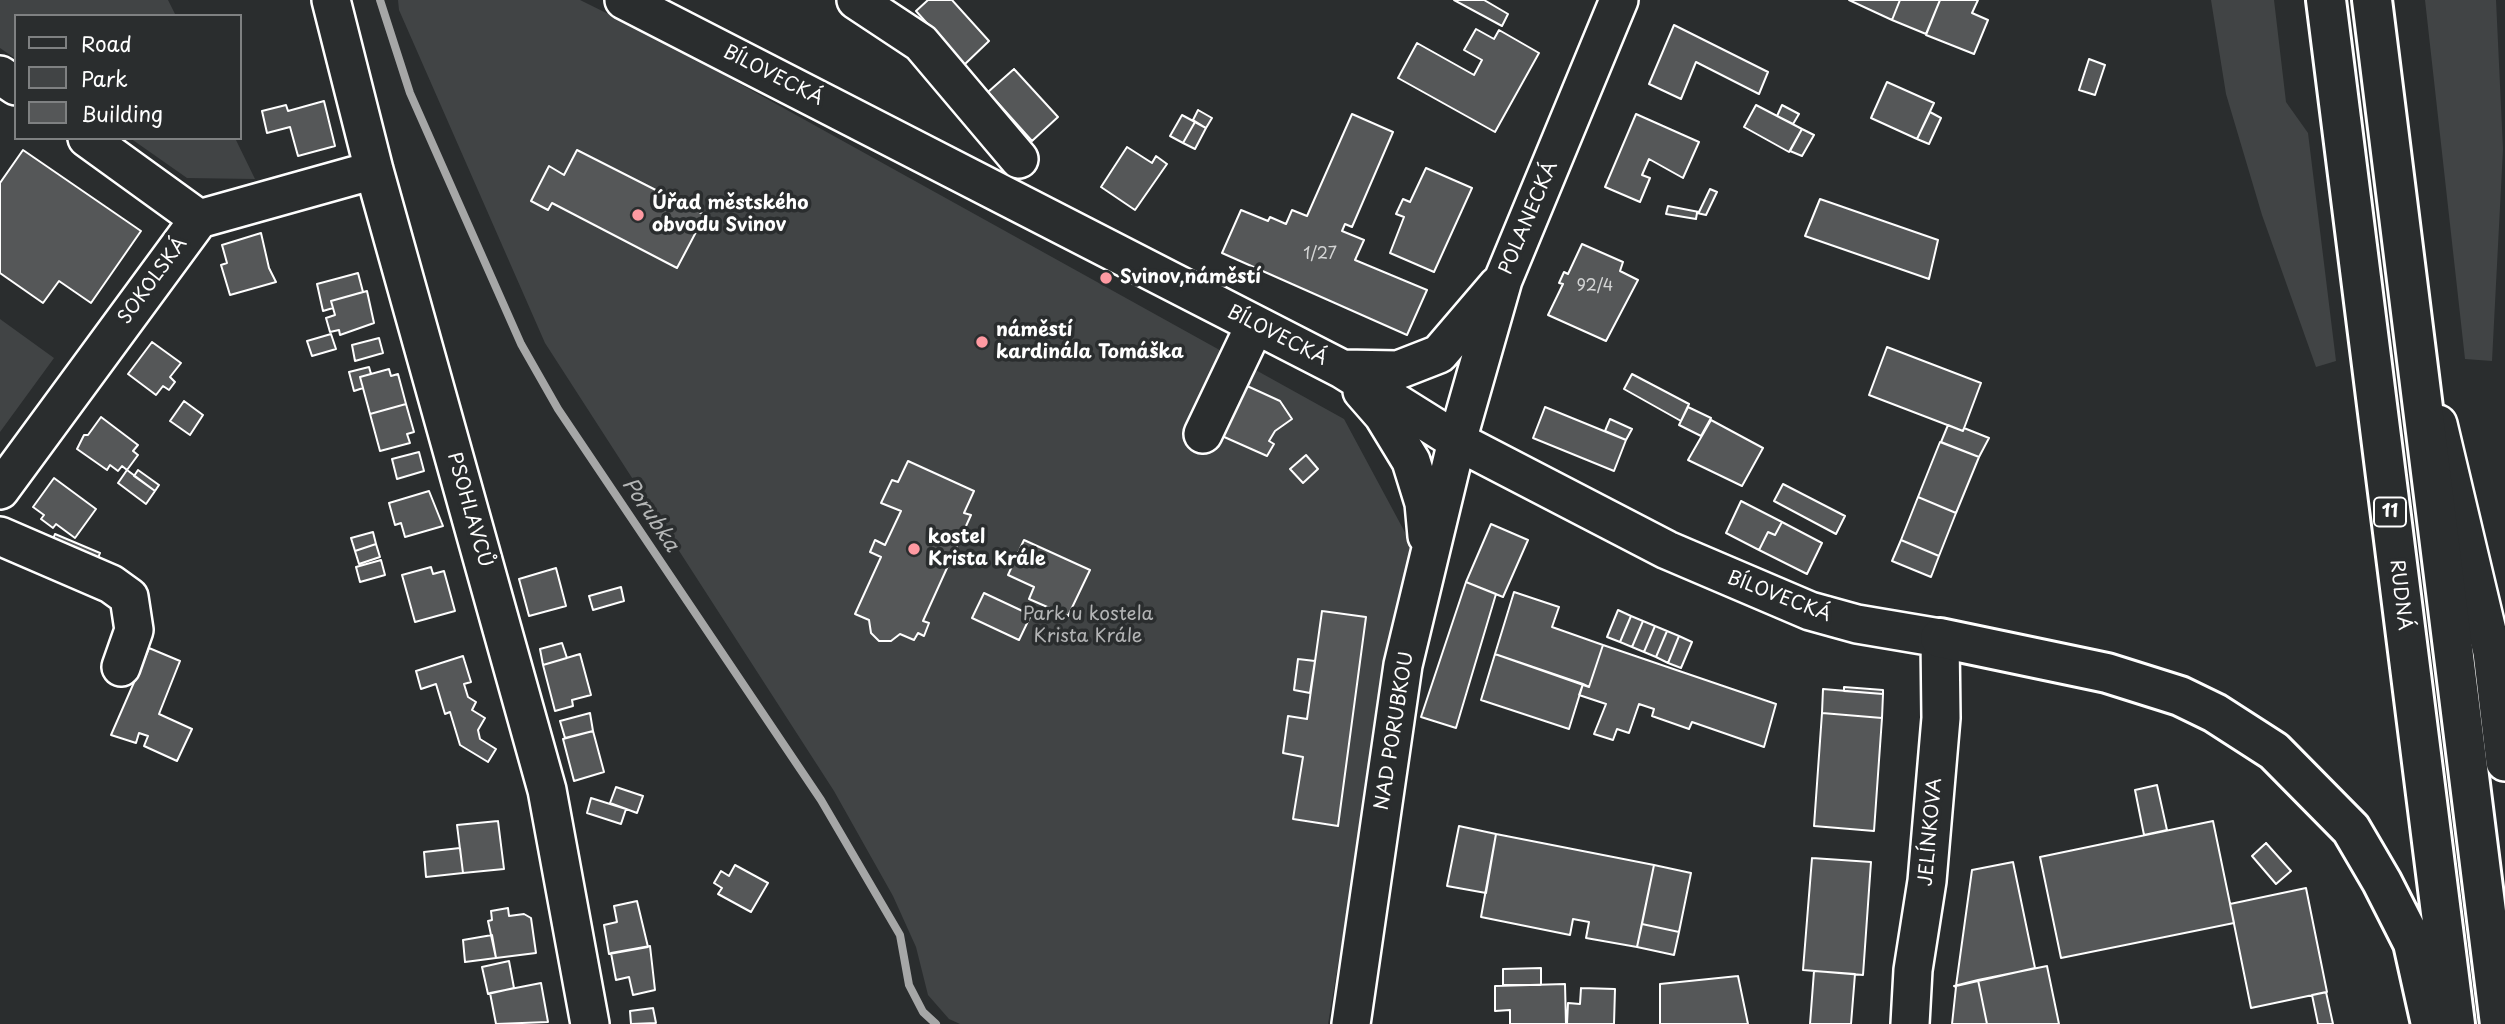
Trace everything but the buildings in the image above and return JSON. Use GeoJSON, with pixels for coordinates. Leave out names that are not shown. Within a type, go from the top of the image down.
{"type":"FeatureCollection","features":[{"type":"Feature","properties":{"kind":"highway","name":"RUDNÁ"},"geometry":{"type":"LineString","coordinates":[[2326,0],[2455,1024]]}},
{"type":"Feature","properties":{"kind":"highway","name":"11"},"geometry":{"type":"LineString","coordinates":[[2372,0],[2500,1024]]}},
{"type":"Feature","properties":{"kind":"highway"},"geometry":{"type":"LineString","coordinates":[[1940,638],[2107,673],[2180,696],[2215,713],[2274,751],[2351,829],[2382,882],[2413,943],[2431,1024]]}},
{"type":"Feature","properties":{"kind":"street","name":"PSOHLAVCŮ"},"geometry":{"type":"LineString","coordinates":[[331,0],[374,170],[547,790],[590,1024]]}},
{"type":"Feature","properties":{"kind":"street","name":"BÍLOVECKÁ"},"geometry":{"type":"LineString","coordinates":[[624,0],[1342,369],[1457,441],[1622,528],[1780,600],[1857,624],[1940,638]]}},
{"type":"Feature","properties":{"kind":"street"},"geometry":{"type":"LineString","coordinates":[[856,0],[920,43],[1019,159]]}},
{"type":"Feature","properties":{"kind":"street","name":"POLANECKÁ"},"geometry":{"type":"LineString","coordinates":[[1457,441],[1503,280],[1619,0]]}},
{"type":"Feature","properties":{"kind":"street"},"geometry":{"type":"LineString","coordinates":[[91,140],[199,219]]}},
{"type":"Feature","properties":{"kind":"street","name":"SOKOLSKÁ"},"geometry":{"type":"LineString","coordinates":[[0,490],[199,219],[374,170]]}},
{"type":"Feature","properties":{"kind":"street"},"geometry":{"type":"LineString","coordinates":[[1342,369],[1398,370],[1438,354],[1503,280]]}},
{"type":"Feature","properties":{"kind":"street"},"geometry":{"type":"LineString","coordinates":[[1203,434],[1237,357],[1255,326]]}},
{"type":"Feature","properties":{"kind":"street"},"geometry":{"type":"LineString","coordinates":[[2415,333],[2492,652],[2505,762]]}},
{"type":"Feature","properties":{"kind":"street"},"geometry":{"type":"LineString","coordinates":[[1342,369],[1383,415],[1411,461],[1424,503],[1429,551]]}},
{"type":"Feature","properties":{"kind":"street","name":"NAD PORUBKOU"},"geometry":{"type":"LineString","coordinates":[[1351,1024],[1403,665],[1457,441]]}},
{"type":"Feature","properties":{"kind":"street"},"geometry":{"type":"LineString","coordinates":[[0,536],[111,584],[129,597],[134,630],[121,667]]}},
{"type":"Feature","properties":{"kind":"street","name":"JELÍNKOVA"},"geometry":{"type":"LineString","coordinates":[[1910,1024],[1913,970],[1927,880],[1940,732],[1940,638]]}},
{"type":"Feature","properties":{"kind":"green space"},"geometry":{"type":"Polygon","coordinates":[[[0,0],[168,0],[175,14],[14,14],[14,58],[0,48],[0,0]]]}},
{"type":"Feature","properties":{"kind":"green space","name":"Park u kostela Krista Krále"},"geometry":{"type":"Polygon","coordinates":[[[398,0],[580,0],[659,39],[1344,419],[1415,551],[1388,670],[1328,1024],[960,1024],[949,1019],[928,995],[916,947],[893,896],[834,791],[545,343],[399,10],[398,0]]]}},
{"type":"Feature","properties":{"kind":"green space"},"geometry":{"type":"Polygon","coordinates":[[[2211,0],[2274,0],[2286,102],[2308,133],[2336,361],[2316,367],[2262,215],[2226,94],[2211,0]]]}},
{"type":"Feature","properties":{"kind":"green space"},"geometry":{"type":"Polygon","coordinates":[[[2425,0],[2496,0],[2503,149],[2492,361],[2465,359],[2425,0]]]}},
{"type":"Feature","properties":{"kind":"green space"},"geometry":{"type":"Polygon","coordinates":[[[133,140],[236,140],[255,179],[187,178],[133,140]]]}},
{"type":"Feature","properties":{"kind":"green space"},"geometry":{"type":"Polygon","coordinates":[[[0,319],[54,358],[0,432],[0,319]]]}},
{"type":"Feature","properties":{"kind":"waterway","name":"Porubka"},"geometry":{"type":"LineString","coordinates":[[380,0],[410,93],[521,344],[558,409],[821,800],[900,935],[909,985],[923,1012],[936,1024]]}},
{"type":"Feature","properties":{"kind":"place","name":"Úřad městského obvodu Svinov"},"geometry":{"type":"Point","coordinates":[638,215]}},
{"type":"Feature","properties":{"kind":"place","name":"Svinov,náměstí"},"geometry":{"type":"Point","coordinates":[1106,278]}},
{"type":"Feature","properties":{"kind":"place","name":"náměstí kardinála Tomáška"},"geometry":{"type":"Point","coordinates":[982,342]}},
{"type":"Feature","properties":{"kind":"place","name":"kostel Krista Krále"},"geometry":{"type":"Point","coordinates":[914,549]}}]}
